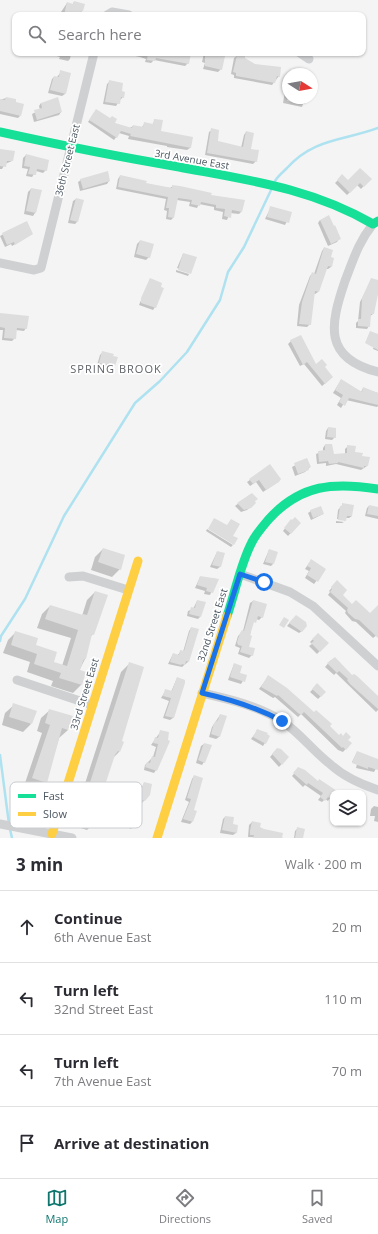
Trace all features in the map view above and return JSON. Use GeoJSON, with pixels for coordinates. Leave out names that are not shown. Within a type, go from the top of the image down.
{"type":"FeatureCollection","features":[{"type":"Feature","properties":{"kind":"street","name":"36th Street East"},"geometry":{"type":"LineString","coordinates":[[0,263],[34,270],[41,268],[93,56]]}},
{"type":"Feature","properties":{"kind":"street"},"geometry":{"type":"LineString","coordinates":[[304,56],[309,59]]}},
{"type":"Feature","properties":{"kind":"street","name":"3rd Avenue East"},"geometry":{"type":"LineString","coordinates":[[0,132],[70,148],[282,187],[331,201],[376,223]]}},
{"type":"Feature","properties":{"kind":"street"},"geometry":{"type":"LineString","coordinates":[[376,223],[358,246],[335,312],[335,335],[342,353],[356,365],[378,372]]}},
{"type":"Feature","properties":{"kind":"street","name":"32nd Street East"},"geometry":{"type":"LineString","coordinates":[[156,838],[240,574],[251,544],[256,535],[275,514],[304,492],[322,486],[341,484],[358,485],[378,489]]}},
{"type":"Feature","properties":{"kind":"street","name":"33rd Street East"},"geometry":{"type":"LineString","coordinates":[[68,782],[138,562]]}},
{"type":"Feature","properties":{"kind":"street"},"geometry":{"type":"LineString","coordinates":[[240,574],[290,592],[313,606],[378,666]]}},
{"type":"Feature","properties":{"kind":"street"},"geometry":{"type":"LineString","coordinates":[[69,577],[83,576],[128,590]]}},
{"type":"Feature","properties":{"kind":"street"},"geometry":{"type":"LineString","coordinates":[[17,680],[92,705]]}},
{"type":"Feature","properties":{"kind":"street"},"geometry":{"type":"LineString","coordinates":[[202,693],[230,700],[274,716],[289,726],[329,764],[344,775],[360,784],[378,790]]}},
{"type":"Feature","properties":{"kind":"street"},"geometry":{"type":"LineString","coordinates":[[19,828],[72,838]]}},
{"type":"Feature","properties":{"kind":"street","name":"33rd Street East"},"geometry":{"type":"LineString","coordinates":[[52,834],[54,828]]}},
{"type":"Feature","properties":{"kind":"building"},"geometry":{"type":"Polygon","coordinates":[[[74,1],[85,4],[83,11],[65,12],[67,2],[73,4],[74,1]]]}},
{"type":"Feature","properties":{"kind":"building"},"geometry":{"type":"Polygon","coordinates":[[[148,56],[190,56],[189,64],[156,58],[155,61],[147,60],[148,56]]]}},
{"type":"Feature","properties":{"kind":"building"},"geometry":{"type":"Polygon","coordinates":[[[205,56],[225,56],[222,70],[205,66],[205,56]]]}},
{"type":"Feature","properties":{"kind":"building"},"geometry":{"type":"Polygon","coordinates":[[[237,56],[245,56],[245,58],[255,64],[281,67],[280,77],[277,76],[275,83],[236,76],[236,73],[233,72],[237,56]]]}},
{"type":"Feature","properties":{"kind":"building"},"geometry":{"type":"Polygon","coordinates":[[[60,70],[71,73],[66,94],[50,90],[54,76],[59,77],[60,70]]]}},
{"type":"Feature","properties":{"kind":"building"},"geometry":{"type":"Polygon","coordinates":[[[109,80],[123,83],[122,91],[125,92],[124,98],[121,97],[120,104],[105,102],[109,80]]]}},
{"type":"Feature","properties":{"kind":"building"},"geometry":{"type":"Polygon","coordinates":[[[6,97],[16,99],[16,102],[24,104],[21,116],[0,111],[0,99],[5,100],[6,97]]]}},
{"type":"Feature","properties":{"kind":"building"},"geometry":{"type":"Polygon","coordinates":[[[58,97],[62,112],[37,120],[34,110],[42,108],[41,103],[58,97]]]}},
{"type":"Feature","properties":{"kind":"building"},"geometry":{"type":"Polygon","coordinates":[[[96,109],[110,118],[112,116],[117,119],[115,123],[132,128],[133,125],[143,127],[144,122],[153,124],[154,119],[163,120],[161,131],[193,137],[191,148],[130,136],[131,134],[121,131],[117,138],[89,120],[96,109]]]}},
{"type":"Feature","properties":{"kind":"building"},"geometry":{"type":"Polygon","coordinates":[[[211,128],[219,130],[218,141],[243,147],[246,131],[254,133],[251,149],[259,150],[257,162],[207,153],[211,128]]]}},
{"type":"Feature","properties":{"kind":"building"},"geometry":{"type":"Polygon","coordinates":[[[0,149],[15,151],[13,161],[7,161],[6,167],[0,166],[0,149]]]}},
{"type":"Feature","properties":{"kind":"building"},"geometry":{"type":"Polygon","coordinates":[[[26,154],[49,160],[47,171],[37,169],[36,175],[28,174],[30,167],[24,166],[26,154]]]}},
{"type":"Feature","properties":{"kind":"building"},"geometry":{"type":"Polygon","coordinates":[[[360,168],[372,179],[364,187],[360,183],[350,193],[337,180],[342,174],[348,180],[360,168]]]}},
{"type":"Feature","properties":{"kind":"building"},"geometry":{"type":"Polygon","coordinates":[[[108,171],[110,181],[83,189],[80,179],[108,171]]]}},
{"type":"Feature","properties":{"kind":"building"},"geometry":{"type":"Polygon","coordinates":[[[120,175],[147,181],[146,183],[172,188],[172,185],[180,186],[212,193],[211,195],[245,200],[242,212],[232,210],[231,218],[224,216],[225,209],[216,208],[216,205],[201,202],[200,206],[191,204],[192,200],[178,198],[174,218],[168,217],[169,208],[166,208],[168,197],[118,187],[120,175]]]}},
{"type":"Feature","properties":{"kind":"building"},"geometry":{"type":"Polygon","coordinates":[[[31,188],[42,190],[36,213],[26,211],[31,188]]]}},
{"type":"Feature","properties":{"kind":"building"},"geometry":{"type":"Polygon","coordinates":[[[76,198],[84,200],[78,222],[70,220],[76,198]]]}},
{"type":"Feature","properties":{"kind":"building"},"geometry":{"type":"Polygon","coordinates":[[[270,206],[292,212],[289,223],[267,217],[270,206]]]}},
{"type":"Feature","properties":{"kind":"building"},"geometry":{"type":"Polygon","coordinates":[[[329,215],[341,239],[331,244],[320,220],[329,215]]]}},
{"type":"Feature","properties":{"kind":"building"},"geometry":{"type":"Polygon","coordinates":[[[27,221],[33,234],[15,245],[14,242],[7,245],[2,233],[27,221]]]}},
{"type":"Feature","properties":{"kind":"building"},"geometry":{"type":"Polygon","coordinates":[[[140,240],[154,244],[150,258],[136,254],[140,240]]]}},
{"type":"Feature","properties":{"kind":"building"},"geometry":{"type":"Polygon","coordinates":[[[324,247],[333,250],[331,257],[334,258],[332,267],[328,266],[319,292],[315,291],[311,325],[299,324],[302,302],[312,272],[316,274],[324,247]]]}},
{"type":"Feature","properties":{"kind":"building"},"geometry":{"type":"Polygon","coordinates":[[[183,253],[197,257],[191,274],[178,270],[183,253]]]}},
{"type":"Feature","properties":{"kind":"building"},"geometry":{"type":"Polygon","coordinates":[[[150,278],[162,283],[161,287],[164,288],[156,308],[141,303],[141,298],[150,278]]]}},
{"type":"Feature","properties":{"kind":"building"},"geometry":{"type":"Polygon","coordinates":[[[371,278],[378,280],[378,294],[374,314],[371,314],[370,327],[358,326],[358,319],[361,319],[362,298],[371,278]]]}},
{"type":"Feature","properties":{"kind":"building"},"geometry":{"type":"Polygon","coordinates":[[[0,313],[29,316],[27,329],[17,328],[16,339],[4,338],[5,328],[0,327],[0,313]]]}},
{"type":"Feature","properties":{"kind":"building"},"geometry":{"type":"Polygon","coordinates":[[[370,331],[378,334],[378,350],[365,343],[370,331]]]}},
{"type":"Feature","properties":{"kind":"building"},"geometry":{"type":"Polygon","coordinates":[[[301,335],[316,364],[322,359],[327,365],[325,367],[333,377],[325,384],[307,362],[303,365],[290,340],[301,335]]]}},
{"type":"Feature","properties":{"kind":"building"},"geometry":{"type":"Polygon","coordinates":[[[102,351],[114,354],[113,356],[118,357],[115,366],[99,363],[102,351]]]}},
{"type":"Feature","properties":{"kind":"building"},"geometry":{"type":"Polygon","coordinates":[[[341,379],[362,392],[363,387],[378,393],[378,405],[349,398],[345,406],[339,402],[343,395],[335,390],[341,379]]]}},
{"type":"Feature","properties":{"kind":"building"},"geometry":{"type":"Polygon","coordinates":[[[328,427],[336,428],[336,438],[327,437],[328,427]]]}},
{"type":"Feature","properties":{"kind":"building"},"geometry":{"type":"Polygon","coordinates":[[[325,444],[332,444],[334,454],[347,453],[347,445],[356,446],[355,452],[363,453],[362,456],[370,457],[368,466],[364,466],[364,468],[338,462],[329,464],[328,461],[319,462],[318,451],[325,450],[325,444]]]}},
{"type":"Feature","properties":{"kind":"building"},"geometry":{"type":"Polygon","coordinates":[[[307,458],[311,467],[308,468],[309,470],[298,474],[294,463],[307,458]]]}},
{"type":"Feature","properties":{"kind":"building"},"geometry":{"type":"Polygon","coordinates":[[[270,464],[281,479],[279,482],[266,490],[259,480],[253,484],[249,479],[270,464]]]}},
{"type":"Feature","properties":{"kind":"building"},"geometry":{"type":"Polygon","coordinates":[[[252,493],[258,499],[251,508],[244,510],[237,503],[252,493]]]}},
{"type":"Feature","properties":{"kind":"building"},"geometry":{"type":"Polygon","coordinates":[[[342,503],[354,505],[352,516],[347,516],[346,521],[338,520],[340,506],[342,506],[342,503]]]}},
{"type":"Feature","properties":{"kind":"building"},"geometry":{"type":"Polygon","coordinates":[[[369,505],[378,507],[378,516],[367,514],[369,505]]]}},
{"type":"Feature","properties":{"kind":"building"},"geometry":{"type":"Polygon","coordinates":[[[321,506],[324,514],[313,518],[310,510],[321,506]]]}},
{"type":"Feature","properties":{"kind":"building"},"geometry":{"type":"Polygon","coordinates":[[[295,517],[301,523],[291,534],[284,528],[291,519],[292,520],[295,517]]]}},
{"type":"Feature","properties":{"kind":"building"},"geometry":{"type":"Polygon","coordinates":[[[214,518],[227,525],[231,519],[240,524],[233,536],[238,538],[234,545],[208,529],[214,518]]]}},
{"type":"Feature","properties":{"kind":"building"},"geometry":{"type":"Polygon","coordinates":[[[103,548],[125,555],[121,570],[98,562],[103,548]]]}},
{"type":"Feature","properties":{"kind":"building"},"geometry":{"type":"Polygon","coordinates":[[[269,549],[278,552],[274,564],[265,562],[269,549]]]}},
{"type":"Feature","properties":{"kind":"building"},"geometry":{"type":"Polygon","coordinates":[[[217,551],[225,553],[221,567],[212,565],[217,551]]]}},
{"type":"Feature","properties":{"kind":"building"},"geometry":{"type":"Polygon","coordinates":[[[311,559],[326,569],[318,582],[307,575],[311,568],[307,566],[311,559]]]}},
{"type":"Feature","properties":{"kind":"building"},"geometry":{"type":"Polygon","coordinates":[[[200,576],[219,579],[213,593],[206,591],[207,588],[197,585],[200,576]]]}},
{"type":"Feature","properties":{"kind":"building"},"geometry":{"type":"Polygon","coordinates":[[[337,580],[347,590],[343,595],[352,604],[356,600],[370,613],[378,605],[378,638],[359,620],[355,619],[348,613],[348,608],[330,592],[332,589],[331,587],[337,580]]]}},
{"type":"Feature","properties":{"kind":"building"},"geometry":{"type":"Polygon","coordinates":[[[95,591],[108,595],[94,635],[92,634],[86,659],[84,659],[80,670],[86,672],[82,685],[59,678],[61,673],[34,664],[37,654],[11,645],[15,631],[38,638],[36,645],[57,652],[54,662],[67,666],[78,630],[45,619],[50,605],[87,615],[95,591]]]}},
{"type":"Feature","properties":{"kind":"building"},"geometry":{"type":"Polygon","coordinates":[[[197,600],[206,602],[201,617],[189,614],[191,607],[195,608],[197,600]]]}},
{"type":"Feature","properties":{"kind":"building"},"geometry":{"type":"Polygon","coordinates":[[[253,600],[267,604],[263,618],[258,616],[256,623],[254,622],[250,635],[252,636],[249,647],[255,648],[253,656],[240,652],[242,646],[238,645],[237,642],[240,633],[242,630],[244,631],[253,600]]]}},
{"type":"Feature","properties":{"kind":"building"},"geometry":{"type":"Polygon","coordinates":[[[296,615],[306,622],[307,626],[302,632],[289,623],[296,615]]]}},
{"type":"Feature","properties":{"kind":"building"},"geometry":{"type":"Polygon","coordinates":[[[284,617],[289,620],[284,628],[279,625],[284,617]]]}},
{"type":"Feature","properties":{"kind":"building"},"geometry":{"type":"Polygon","coordinates":[[[191,627],[199,629],[189,662],[186,661],[185,665],[181,665],[170,662],[173,653],[179,655],[180,650],[184,651],[191,627]]]}},
{"type":"Feature","properties":{"kind":"building"},"geometry":{"type":"Polygon","coordinates":[[[318,633],[329,643],[320,652],[311,643],[314,641],[312,639],[318,633]]]}},
{"type":"Feature","properties":{"kind":"building"},"geometry":{"type":"Polygon","coordinates":[[[335,657],[352,675],[354,674],[357,676],[378,696],[378,709],[350,684],[347,680],[348,679],[339,671],[337,673],[327,663],[335,657]]]}},
{"type":"Feature","properties":{"kind":"building"},"geometry":{"type":"Polygon","coordinates":[[[129,662],[144,667],[122,741],[124,742],[120,752],[118,751],[115,755],[106,782],[90,782],[129,662]]]}},
{"type":"Feature","properties":{"kind":"building"},"geometry":{"type":"Polygon","coordinates":[[[234,663],[242,666],[240,673],[247,675],[245,682],[230,677],[234,663]]]}},
{"type":"Feature","properties":{"kind":"building"},"geometry":{"type":"Polygon","coordinates":[[[268,675],[287,688],[314,712],[316,710],[332,724],[330,726],[339,735],[341,733],[343,736],[346,732],[351,737],[348,740],[352,743],[346,750],[343,747],[342,748],[304,712],[301,715],[278,695],[277,696],[261,687],[268,675]]]}},
{"type":"Feature","properties":{"kind":"building"},"geometry":{"type":"Polygon","coordinates":[[[177,677],[185,680],[185,683],[174,718],[165,716],[171,698],[163,696],[165,689],[172,691],[177,677]]]}},
{"type":"Feature","properties":{"kind":"building"},"geometry":{"type":"Polygon","coordinates":[[[317,683],[326,692],[321,697],[312,689],[317,683]]]}},
{"type":"Feature","properties":{"kind":"building"},"geometry":{"type":"Polygon","coordinates":[[[13,703],[37,711],[32,724],[9,717],[13,703]]]}},
{"type":"Feature","properties":{"kind":"building"},"geometry":{"type":"Polygon","coordinates":[[[49,709],[73,716],[68,730],[62,728],[47,782],[32,778],[50,725],[45,723],[49,709]]]}},
{"type":"Feature","properties":{"kind":"building"},"geometry":{"type":"Polygon","coordinates":[[[220,714],[227,716],[220,737],[211,734],[214,723],[218,720],[220,714]]]}},
{"type":"Feature","properties":{"kind":"building"},"geometry":{"type":"Polygon","coordinates":[[[257,729],[268,733],[267,734],[270,736],[266,744],[253,737],[257,729]]]}},
{"type":"Feature","properties":{"kind":"building"},"geometry":{"type":"Polygon","coordinates":[[[160,730],[169,732],[168,740],[170,741],[157,771],[145,767],[147,762],[150,763],[152,756],[155,757],[158,744],[153,743],[155,737],[158,738],[160,730]]]}},
{"type":"Feature","properties":{"kind":"building"},"geometry":{"type":"Polygon","coordinates":[[[204,743],[212,745],[205,763],[198,760],[204,743]]]}},
{"type":"Feature","properties":{"kind":"building"},"geometry":{"type":"Polygon","coordinates":[[[277,748],[281,749],[289,757],[282,765],[272,754],[277,748]]]}},
{"type":"Feature","properties":{"kind":"building"},"geometry":{"type":"Polygon","coordinates":[[[357,751],[378,759],[378,770],[368,767],[368,769],[352,763],[357,751]]]}},
{"type":"Feature","properties":{"kind":"building"},"geometry":{"type":"Polygon","coordinates":[[[298,767],[305,770],[318,781],[319,779],[336,790],[330,790],[330,798],[328,797],[325,801],[320,797],[323,793],[308,783],[307,785],[293,773],[298,767]]]}},
{"type":"Feature","properties":{"kind":"building"},"geometry":{"type":"Polygon","coordinates":[[[194,775],[203,778],[194,810],[197,811],[193,822],[183,819],[191,799],[187,798],[194,775]]]}},
{"type":"Feature","properties":{"kind":"building"},"geometry":{"type":"Polygon","coordinates":[[[144,782],[152,784],[150,795],[145,801],[142,800],[142,788],[144,782]]]}},
{"type":"Feature","properties":{"kind":"building"},"geometry":{"type":"Polygon","coordinates":[[[225,816],[234,817],[233,824],[238,825],[237,833],[222,830],[225,816]]]}},
{"type":"Feature","properties":{"kind":"building"},"geometry":{"type":"Polygon","coordinates":[[[252,821],[261,823],[260,827],[264,829],[283,833],[282,838],[253,838],[254,835],[250,835],[252,821]]]}},
{"type":"Feature","properties":{"kind":"building"},"geometry":{"type":"Polygon","coordinates":[[[297,827],[305,829],[303,838],[295,838],[297,827]]]}},
{"type":"Feature","properties":{"kind":"waterway"},"geometry":{"type":"LineString","coordinates":[[275,181],[297,158],[308,151],[330,142],[378,128]]}},
{"type":"Feature","properties":{"kind":"waterway"},"geometry":{"type":"LineString","coordinates":[[0,641],[1,636],[25,599],[64,516],[135,403],[160,381],[187,352],[220,300],[228,272],[244,247],[272,188]]}},
{"type":"Feature","properties":{"kind":"waterway"},"geometry":{"type":"LineString","coordinates":[[0,755],[9,824]]}},
{"type":"Feature","properties":{"kind":"waterway"},"geometry":{"type":"LineString","coordinates":[[10,829],[12,838]]}},
{"type":"Feature","properties":{"kind":"traffic: fast"},"geometry":{"type":"LineString","coordinates":[[0,132],[89,151],[254,181],[279,187],[326,202],[373,224],[378,221]]}},
{"type":"Feature","properties":{"kind":"traffic: fast"},"geometry":{"type":"LineString","coordinates":[[227,616],[247,552],[259,531],[281,507],[306,492],[319,488],[347,486],[378,489]]}},
{"type":"Feature","properties":{"kind":"traffic: slow"},"geometry":{"type":"LineString","coordinates":[[68,782],[138,561]]}},
{"type":"Feature","properties":{"kind":"traffic: slow"},"geometry":{"type":"LineString","coordinates":[[157,838],[227,616]]}},
{"type":"Feature","properties":{"kind":"traffic: slow"},"geometry":{"type":"LineString","coordinates":[[52,834],[54,828]]}},
{"type":"Feature","properties":{"kind":"district","name":"SPRING BROOK"},"geometry":{"type":"Point","coordinates":[116,368]}},
{"type":"Feature","properties":{"kind":"route"},"geometry":{"type":"LineString","coordinates":[[264,582],[240,574],[202,693],[230,700],[256,709],[282,721]]}}]}
